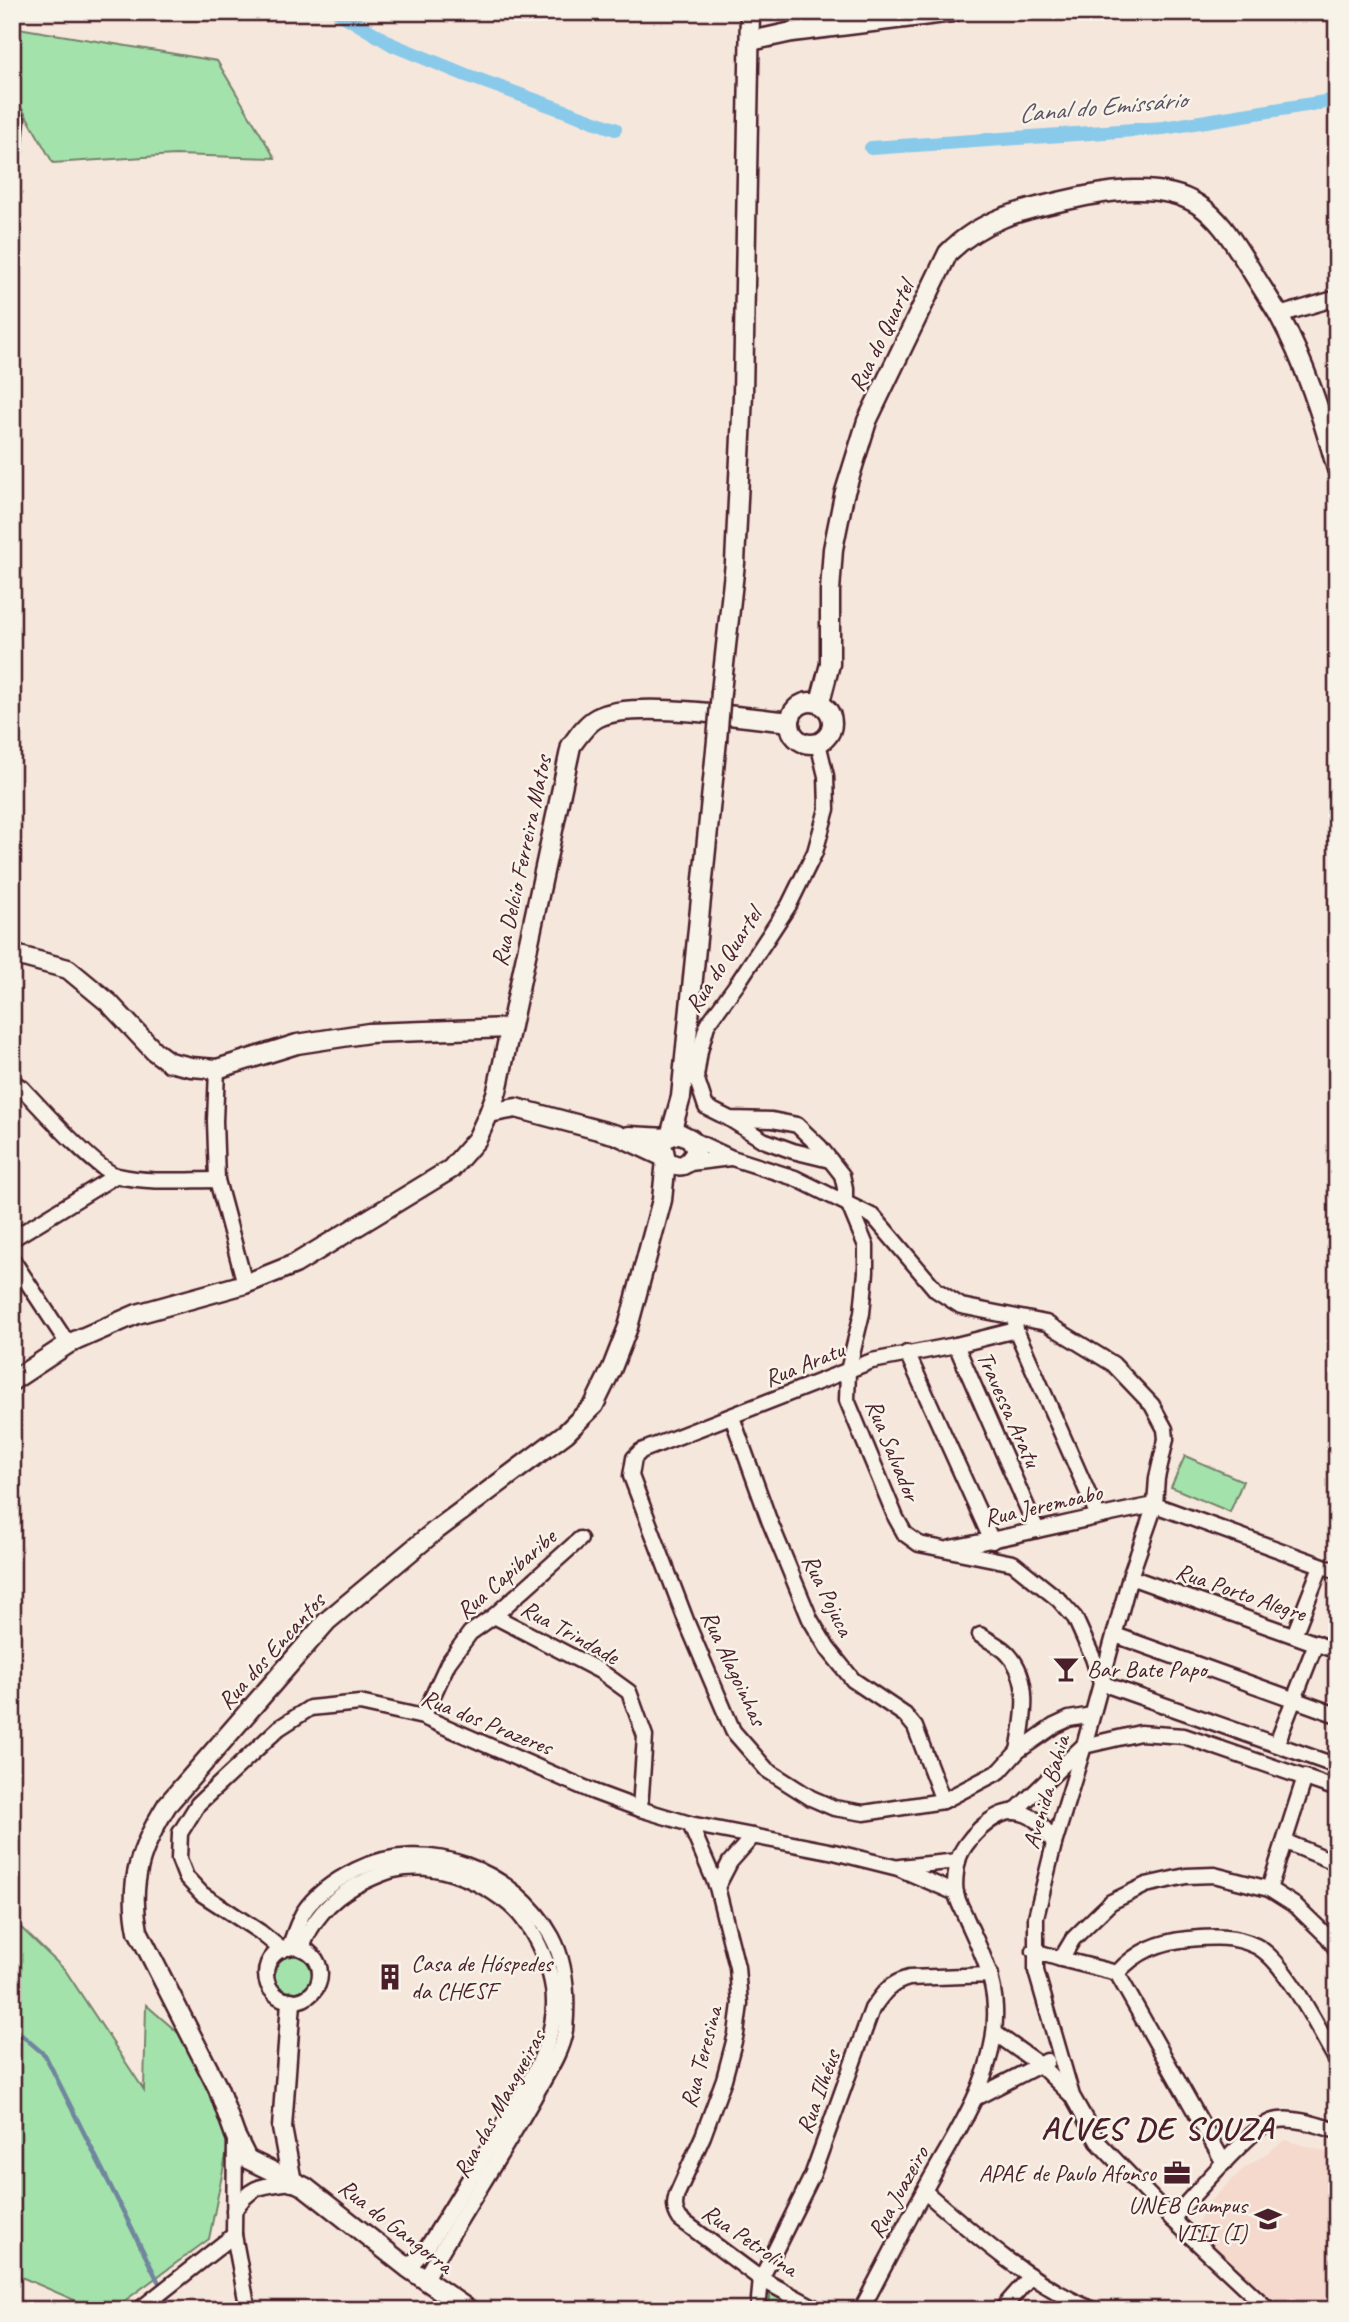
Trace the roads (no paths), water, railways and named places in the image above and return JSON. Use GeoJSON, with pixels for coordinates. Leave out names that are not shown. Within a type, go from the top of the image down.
{"type":"FeatureCollection","features":[{"type":"Feature","properties":{"kind":"street","name":"Rua do Quartel"},"geometry":{"type":"LineString","coordinates":[[668,1137],[681,1097],[735,563],[743,394],[750,12]]}},
{"type":"Feature","properties":{"kind":"street"},"geometry":{"type":"LineString","coordinates":[[751,41],[792,32],[953,12]]}},
{"type":"Feature","properties":{"kind":"street"},"geometry":{"type":"LineString","coordinates":[[12,112],[17,120],[12,170]]}},
{"type":"Feature","properties":{"kind":"street","name":"Rua do Quartel"},"geometry":{"type":"LineString","coordinates":[[820,702],[830,664],[830,591],[834,548],[844,495],[867,421],[948,253],[962,239],[981,226],[1023,210],[1084,196],[1132,190],[1167,192],[1197,203],[1220,223],[1279,315]]}},
{"type":"Feature","properties":{"kind":"street"},"geometry":{"type":"LineString","coordinates":[[1337,298],[1279,315],[1307,377],[1337,469]]}},
{"type":"Feature","properties":{"kind":"street"},"geometry":{"type":"LineString","coordinates":[[820,702],[832,716],[832,729],[829,735],[818,743],[805,743],[794,735],[790,723],[796,708],[802,703],[820,702]]}},
{"type":"Feature","properties":{"kind":"street","name":"Rua Delcio Ferreira Matos"},"geometry":{"type":"LineString","coordinates":[[12,1381],[68,1344],[137,1314],[245,1284],[295,1264],[451,1169],[477,1139],[497,1091],[571,746],[597,718],[618,710],[654,710],[790,723]]}},
{"type":"Feature","properties":{"kind":"street","name":"Rua do Quartel"},"geometry":{"type":"LineString","coordinates":[[818,743],[825,776],[827,809],[815,852],[789,905],[737,985],[707,1025],[696,1077],[706,1107],[764,1140],[793,1151],[830,1160]]}},
{"type":"Feature","properties":{"kind":"street"},"geometry":{"type":"LineString","coordinates":[[12,954],[68,970],[109,1003],[154,1051],[169,1062],[191,1067],[217,1069],[297,1044],[369,1033],[509,1028]]}},
{"type":"Feature","properties":{"kind":"street"},"geometry":{"type":"LineString","coordinates":[[217,1069],[217,1180],[245,1284]]}},
{"type":"Feature","properties":{"kind":"street"},"geometry":{"type":"LineString","coordinates":[[15,1088],[76,1145],[115,1176],[217,1180]]}},
{"type":"Feature","properties":{"kind":"street"},"geometry":{"type":"LineString","coordinates":[[497,1091],[516,1108]]}},
{"type":"Feature","properties":{"kind":"street","name":"Rua do Quartel"},"geometry":{"type":"LineString","coordinates":[[681,1097],[690,1138]]}},
{"type":"Feature","properties":{"kind":"street"},"geometry":{"type":"LineString","coordinates":[[489,1113],[516,1108],[617,1135],[665,1158],[674,1166],[732,1158]]}},
{"type":"Feature","properties":{"kind":"street"},"geometry":{"type":"LineString","coordinates":[[730,1119],[772,1119],[797,1125],[820,1147],[842,1175],[847,1203]]}},
{"type":"Feature","properties":{"kind":"street"},"geometry":{"type":"LineString","coordinates":[[617,1135],[668,1137],[679,1133],[732,1158],[795,1178],[847,1203]]}},
{"type":"Feature","properties":{"kind":"street"},"geometry":{"type":"LineString","coordinates":[[665,1158],[663,1144],[668,1137]]}},
{"type":"Feature","properties":{"kind":"street"},"geometry":{"type":"LineString","coordinates":[[687,1164],[696,1151],[690,1138]]}},
{"type":"Feature","properties":{"kind":"street","name":"Rua dos Encantos"},"geometry":{"type":"LineString","coordinates":[[292,2182],[247,2159],[219,2088],[138,1931],[135,1874],[148,1836],[167,1805],[327,1621],[435,1531],[566,1433],[594,1405],[628,1327],[662,1200],[665,1158]]}},
{"type":"Feature","properties":{"kind":"street","name":"Rua dos Encantos"},"geometry":{"type":"LineString","coordinates":[[662,1200],[687,1164]]}},
{"type":"Feature","properties":{"kind":"street"},"geometry":{"type":"LineString","coordinates":[[12,1239],[115,1176]]}},
{"type":"Feature","properties":{"kind":"street","name":"Avenida Bahia"},"geometry":{"type":"LineString","coordinates":[[847,1203],[874,1217],[936,1290],[961,1306],[1015,1324],[1046,1323],[1114,1364],[1152,1405],[1165,1429],[1166,1439],[1157,1478],[1155,1505],[1130,1577],[1054,1844],[1036,1917],[1036,1972],[1072,2096],[1098,2142],[1172,2219],[1264,2308]]}},
{"type":"Feature","properties":{"kind":"street","name":"Rua Salvador"},"geometry":{"type":"LineString","coordinates":[[847,1203],[862,1231],[866,1246],[862,1314],[848,1371],[847,1400],[896,1518],[905,1534],[919,1544],[1013,1563],[1058,1599],[1075,1618],[1101,1683]]}},
{"type":"Feature","properties":{"kind":"street"},"geometry":{"type":"LineString","coordinates":[[12,1259],[68,1344]]}},
{"type":"Feature","properties":{"kind":"street"},"geometry":{"type":"LineString","coordinates":[[1015,1324],[1098,1516]]}},
{"type":"Feature","properties":{"kind":"street","name":"Rua Aratu"},"geometry":{"type":"LineString","coordinates":[[631,1476],[634,1458],[641,1451],[872,1361],[957,1345],[1015,1324]]}},
{"type":"Feature","properties":{"kind":"street","name":"Travessa Aratu"},"geometry":{"type":"LineString","coordinates":[[957,1345],[1037,1530]]}},
{"type":"Feature","properties":{"kind":"street"},"geometry":{"type":"LineString","coordinates":[[908,1353],[992,1541]]}},
{"type":"Feature","properties":{"kind":"street","name":"Rua Pojuca"},"geometry":{"type":"LineString","coordinates":[[732,1417],[769,1520],[810,1619],[828,1649],[853,1680],[905,1715],[915,1727],[943,1801]]}},
{"type":"Feature","properties":{"kind":"street","name":"Rua Alagoinhas"},"geometry":{"type":"LineString","coordinates":[[631,1476],[687,1623],[733,1731],[767,1770],[811,1798],[834,1808],[864,1813],[943,1801],[1000,1771],[1018,1751],[1054,1726],[1069,1719],[1092,1715]]}},
{"type":"Feature","properties":{"kind":"street"},"geometry":{"type":"LineString","coordinates":[[1155,1505],[1337,1571]]}},
{"type":"Feature","properties":{"kind":"street","name":"Rua Jeremoabo"},"geometry":{"type":"LineString","coordinates":[[941,1550],[1155,1505]]}},
{"type":"Feature","properties":{"kind":"street"},"geometry":{"type":"LineString","coordinates":[[1013,1563],[1010,1548],[1017,1535]]}},
{"type":"Feature","properties":{"kind":"street","name":"Rua Capibaribe"},"geometry":{"type":"LineString","coordinates":[[423,1717],[448,1663],[470,1633],[494,1616],[580,1539]]}},
{"type":"Feature","properties":{"kind":"street"},"geometry":{"type":"LineString","coordinates":[[1294,1635],[1321,1566]]}},
{"type":"Feature","properties":{"kind":"street","name":"Rua Porto Alegre"},"geometry":{"type":"LineString","coordinates":[[1130,1577],[1337,1651]]}},
{"type":"Feature","properties":{"kind":"street","name":"Rua Trindade"},"geometry":{"type":"LineString","coordinates":[[494,1616],[600,1671],[629,1692],[645,1736],[640,1809]]}},
{"type":"Feature","properties":{"kind":"street"},"geometry":{"type":"LineString","coordinates":[[980,1635],[1008,1654],[1024,1682],[1018,1751]]}},
{"type":"Feature","properties":{"kind":"street"},"geometry":{"type":"LineString","coordinates":[[1115,1635],[1337,1714]]}},
{"type":"Feature","properties":{"kind":"street"},"geometry":{"type":"LineString","coordinates":[[1277,1743],[1316,1643]]}},
{"type":"Feature","properties":{"kind":"street"},"geometry":{"type":"LineString","coordinates":[[1101,1683],[1337,1766]]}},
{"type":"Feature","properties":{"kind":"street","name":"Rua dos Prazeres"},"geometry":{"type":"LineString","coordinates":[[291,1949],[202,1894],[186,1877],[179,1859],[180,1833],[198,1804],[279,1728],[310,1709],[360,1703],[423,1717],[594,1792],[640,1809],[690,1824],[834,1852],[898,1868],[956,1893]]}},
{"type":"Feature","properties":{"kind":"street"},"geometry":{"type":"LineString","coordinates":[[956,1893],[958,1861],[966,1843],[978,1830],[999,1816],[1014,1812],[1084,1745],[1140,1733],[1184,1736],[1337,1789]]}},
{"type":"Feature","properties":{"kind":"street"},"geometry":{"type":"LineString","coordinates":[[1269,1889],[1305,1777]]}},
{"type":"Feature","properties":{"kind":"street"},"geometry":{"type":"LineString","coordinates":[[1014,1812],[1034,1818],[1047,1829],[1054,1844]]}},
{"type":"Feature","properties":{"kind":"street","name":"Rua Teresina"},"geometry":{"type":"LineString","coordinates":[[677,2194],[703,2136],[724,2079],[736,2034],[740,2004],[737,1967],[717,1887],[690,1824]]}},
{"type":"Feature","properties":{"kind":"street"},"geometry":{"type":"LineString","coordinates":[[717,1887],[730,1862],[753,1836]]}},
{"type":"Feature","properties":{"kind":"street"},"geometry":{"type":"LineString","coordinates":[[1286,1842],[1337,1863]]}},
{"type":"Feature","properties":{"kind":"street","name":"Rua das Mangueiras"},"geometry":{"type":"LineString","coordinates":[[291,1949],[304,1913],[363,1867],[393,1857],[423,1856],[500,1881],[511,1896],[538,1915],[546,1942],[566,1982],[561,2002],[564,2033],[559,2052],[428,2246],[408,2268]]}},
{"type":"Feature","properties":{"kind":"street","name":"Rua dos Prazeres"},"geometry":{"type":"LineString","coordinates":[[898,1868],[958,1861]]}},
{"type":"Feature","properties":{"kind":"street"},"geometry":{"type":"LineString","coordinates":[[1060,1959],[1073,1939],[1111,1902],[1146,1885],[1186,1876],[1214,1875],[1269,1889],[1333,1934],[1337,1950]]}},
{"type":"Feature","properties":{"kind":"street","name":"Rua Juazeiro"},"geometry":{"type":"LineString","coordinates":[[861,2310],[977,2097],[995,2033],[991,1975],[956,1893]]}},
{"type":"Feature","properties":{"kind":"street"},"geometry":{"type":"LineString","coordinates":[[1117,1973],[1129,1959],[1168,1941],[1218,1936],[1259,1948],[1285,1973],[1337,2060]]}},
{"type":"Feature","properties":{"kind":"street"},"geometry":{"type":"LineString","coordinates":[[291,1949],[314,1958],[320,1977],[311,1995],[292,2002],[275,1995],[266,1980],[268,1962],[291,1949]]}},
{"type":"Feature","properties":{"kind":"street"},"geometry":{"type":"LineString","coordinates":[[1034,1951],[1117,1973],[1224,2163]]}},
{"type":"Feature","properties":{"kind":"street","name":"Rua Ilhéus"},"geometry":{"type":"LineString","coordinates":[[758,2310],[761,2280],[812,2176],[872,2009],[897,1982],[909,1978],[991,1975]]}},
{"type":"Feature","properties":{"kind":"street"},"geometry":{"type":"LineString","coordinates":[[233,2212],[244,2196],[252,2190],[292,2182],[282,2128],[292,2002]]}},
{"type":"Feature","properties":{"kind":"street","name":"Avenida Bahia"},"geometry":{"type":"LineString","coordinates":[[995,2033],[1040,2065],[1072,2096]]}},
{"type":"Feature","properties":{"kind":"street"},"geometry":{"type":"LineString","coordinates":[[977,2097],[1059,2053]]}},
{"type":"Feature","properties":{"kind":"street","name":"Rua das Mangueiras"},"geometry":{"type":"LineString","coordinates":[[425,2279],[515,2117]]}},
{"type":"Feature","properties":{"kind":"street"},"geometry":{"type":"LineString","coordinates":[[1172,2219],[1242,2143],[1271,2121],[1315,2124],[1337,2131]]}},
{"type":"Feature","properties":{"kind":"street"},"geometry":{"type":"LineString","coordinates":[[235,2134],[234,2235],[248,2310]]}},
{"type":"Feature","properties":{"kind":"street","name":"Rua do Gangorra"},"geometry":{"type":"LineString","coordinates":[[292,2182],[305,2187],[408,2268],[469,2310]]}},
{"type":"Feature","properties":{"kind":"street"},"geometry":{"type":"LineString","coordinates":[[924,2191],[990,2248],[1030,2277],[1064,2298],[1093,2310]]}},
{"type":"Feature","properties":{"kind":"street","name":"Rua Petrolina"},"geometry":{"type":"LineString","coordinates":[[677,2194],[674,2203],[680,2219],[761,2280],[819,2310]]}},
{"type":"Feature","properties":{"kind":"street"},"geometry":{"type":"LineString","coordinates":[[139,2310],[234,2235]]}},
{"type":"Feature","properties":{"kind":"street"},"geometry":{"type":"LineString","coordinates":[[1002,2310],[1030,2277]]}},
{"type":"Feature","properties":{"kind":"waterway","name":"Canal do Emissário"},"geometry":{"type":"LineString","coordinates":[[338,12],[393,45],[466,75],[615,129]]}},
{"type":"Feature","properties":{"kind":"waterway","name":"Canal do Emissário"},"geometry":{"type":"LineString","coordinates":[[871,148],[1163,128],[1337,100]]}},
{"type":"Feature","properties":{"kind":"waterway"},"geometry":{"type":"LineString","coordinates":[[12,2027],[45,2055],[158,2281]]}},
{"type":"Feature","properties":{"kind":"waterway"},"geometry":{"type":"LineString","coordinates":[[168,2300],[173,2310]]}},
{"type":"Feature","properties":{"kind":"place","name":"Bar Bate Papo"},"geometry":{"type":"Point","coordinates":[1066,1669]}},
{"type":"Feature","properties":{"kind":"place","name":"Casa de Hóspedes da CHESF"},"geometry":{"type":"Point","coordinates":[390,1977]}},
{"type":"Feature","properties":{"kind":"place","name":"APAE de Paulo Afonso"},"geometry":{"type":"Point","coordinates":[1177,2173]}},
{"type":"Feature","properties":{"kind":"place","name":"UNEB Campus VIII (I)"},"geometry":{"type":"Point","coordinates":[1268,2219]}},
{"type":"Feature","properties":{"kind":"district","name":"ALVES DE SOUZA"},"geometry":{"type":"Point","coordinates":[1158,2128]}}]}
